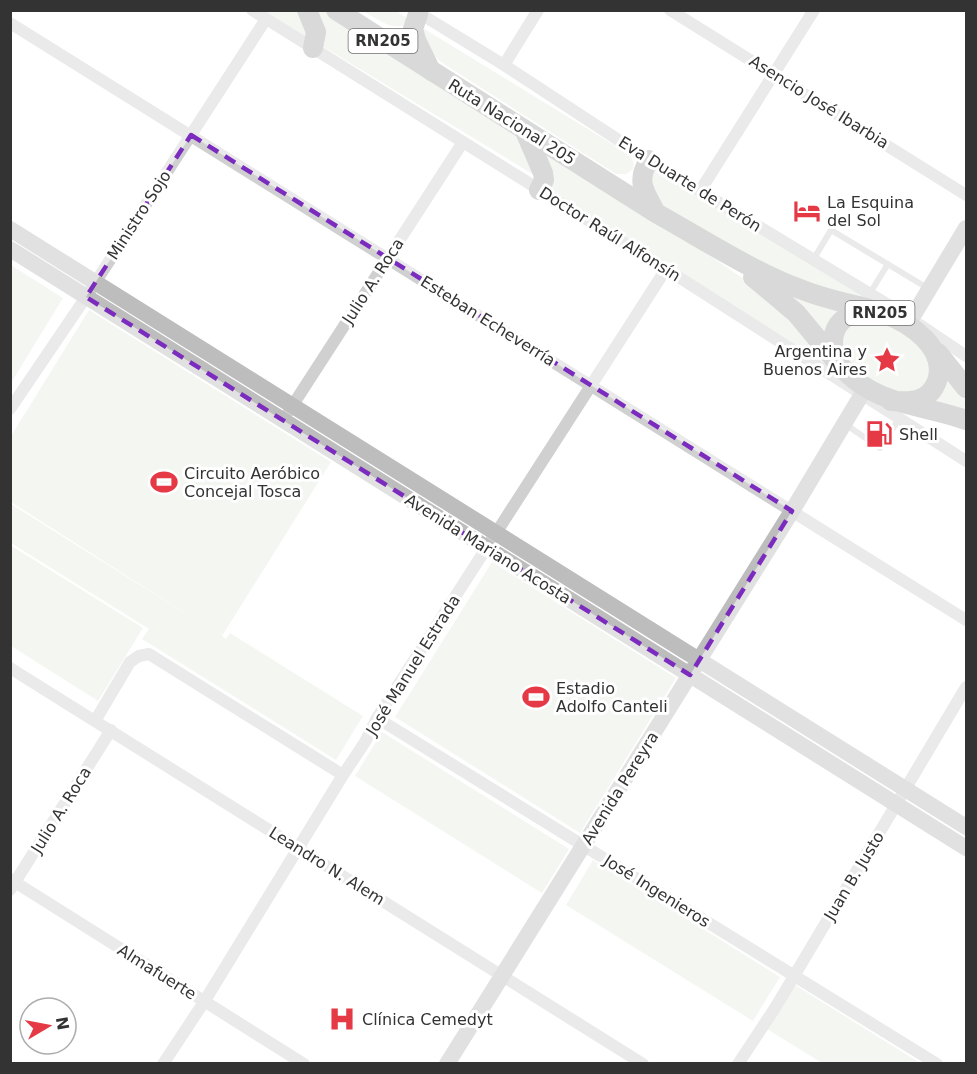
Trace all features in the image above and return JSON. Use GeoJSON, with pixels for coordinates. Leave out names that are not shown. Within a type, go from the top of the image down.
{"type":"FeatureCollection","features":[{"type":"Feature","properties":{"kind":"main road"},"geometry":{"type":"LineString","coordinates":[[307,10],[316,32],[313,48]]}},
{"type":"Feature","properties":{"kind":"main road","name":"Ruta Nacional 205"},"geometry":{"type":"LineString","coordinates":[[336,10],[689,232],[798,289],[824,298],[869,301],[890,316],[910,322],[966,388]]}},
{"type":"Feature","properties":{"kind":"main road"},"geometry":{"type":"LineString","coordinates":[[416,12],[413,29],[431,71]]}},
{"type":"Feature","properties":{"kind":"main road"},"geometry":{"type":"LineString","coordinates":[[524,129],[543,173],[544,180],[539,190]]}},
{"type":"Feature","properties":{"kind":"main road"},"geometry":{"type":"LineString","coordinates":[[649,160],[642,171],[642,186],[656,213]]}},
{"type":"Feature","properties":{"kind":"main road"},"geometry":{"type":"LineString","coordinates":[[910,322],[966,228]]}},
{"type":"Feature","properties":{"kind":"main road","name":"Avenida Mariano Acosta"},"geometry":{"type":"LineString","coordinates":[[10,229],[91,290],[283,420],[966,848]]}},
{"type":"Feature","properties":{"kind":"main road","name":"Ruta Nacional 205"},"geometry":{"type":"LineString","coordinates":[[689,232],[768,288],[796,313],[863,392],[966,420]]}},
{"type":"Feature","properties":{"kind":"main road","name":"Avenida Mariano Acosta"},"geometry":{"type":"LineString","coordinates":[[10,249],[91,290],[292,406],[966,827]]}},
{"type":"Feature","properties":{"kind":"main road","name":"RN205"},"geometry":{"type":"LineString","coordinates":[[838,364],[833,344],[838,325],[869,301]]}},
{"type":"Feature","properties":{"kind":"main road","name":"Ruta Nacional 205"},"geometry":{"type":"LineString","coordinates":[[891,401],[911,402],[922,399],[934,388],[940,371],[938,361],[928,342]]}},
{"type":"Feature","properties":{"kind":"main road","name":"Avenida Pereyra"},"geometry":{"type":"LineString","coordinates":[[447,1064],[700,660],[863,392]]}},
{"type":"Feature","properties":{"kind":"street","name":"Doctor Raúl Alfonsín"},"geometry":{"type":"LineString","coordinates":[[252,10],[863,392],[899,419],[966,461]]}},
{"type":"Feature","properties":{"kind":"street"},"geometry":{"type":"LineString","coordinates":[[504,65],[538,10]]}},
{"type":"Feature","properties":{"kind":"street","name":"Asencio José Ibarbia"},"geometry":{"type":"LineString","coordinates":[[670,10],[966,195]]}},
{"type":"Feature","properties":{"kind":"street"},"geometry":{"type":"LineString","coordinates":[[700,191],[814,10]]}},
{"type":"Feature","properties":{"kind":"street","name":"Eva Duarte de Perón"},"geometry":{"type":"LineString","coordinates":[[416,12],[504,65],[649,160],[813,260],[869,301]]}},
{"type":"Feature","properties":{"kind":"street","name":"Ministro Sojo"},"geometry":{"type":"LineString","coordinates":[[10,409],[91,290],[266,19]]}},
{"type":"Feature","properties":{"kind":"street","name":"Esteban Echeverría"},"geometry":{"type":"LineString","coordinates":[[10,23],[966,620]]}},
{"type":"Feature","properties":{"kind":"street","name":"Julio A. Roca"},"geometry":{"type":"LineString","coordinates":[[283,420],[464,142]]}},
{"type":"Feature","properties":{"kind":"street","name":"José Manuel Estrada"},"geometry":{"type":"LineString","coordinates":[[163,1064],[365,742],[377,718],[666,269]]}},
{"type":"Feature","properties":{"kind":"street"},"geometry":{"type":"LineString","coordinates":[[910,322],[966,356]]}},
{"type":"Feature","properties":{"kind":"street"},"geometry":{"type":"LineString","coordinates":[[95,721],[130,662],[139,656],[149,654],[343,775]]}},
{"type":"Feature","properties":{"kind":"street","name":"Leandro N. Alem"},"geometry":{"type":"LineString","coordinates":[[10,668],[643,1064]]}},
{"type":"Feature","properties":{"kind":"street","name":"Juan B. Justo"},"geometry":{"type":"LineString","coordinates":[[738,1064],[795,975],[966,687]]}},
{"type":"Feature","properties":{"kind":"street","name":"José Ingenieros"},"geometry":{"type":"LineString","coordinates":[[377,718],[937,1064]]}},
{"type":"Feature","properties":{"kind":"street","name":"Julio A. Roca"},"geometry":{"type":"LineString","coordinates":[[12,884],[111,730]]}},
{"type":"Feature","properties":{"kind":"street","name":"Almafuerte"},"geometry":{"type":"LineString","coordinates":[[12,884],[304,1064]]}},
{"type":"Feature","properties":{"kind":"lane"},"geometry":{"type":"LineString","coordinates":[[813,260],[831,230],[930,289]]}},
{"type":"Feature","properties":{"kind":"lane"},"geometry":{"type":"LineString","coordinates":[[869,301],[888,264]]}},
{"type":"Feature","properties":{"kind":"lane"},"geometry":{"type":"LineString","coordinates":[[844,424],[880,448],[899,419]]}},
{"type":"Feature","properties":{"kind":"highlighted area"},"geometry":{"type":"Polygon","coordinates":[[[191,135],[792,511],[690,675],[86,297],[191,135]]]}},
{"type":"Feature","properties":{"kind":"shaded area"},"geometry":{"type":"Polygon","coordinates":[[[260,11],[303,11],[310,41],[260,11]]]}},
{"type":"Feature","properties":{"kind":"shaded area"},"geometry":{"type":"Polygon","coordinates":[[[313,11],[324,11],[517,131],[539,178],[322,46],[313,11]]]}},
{"type":"Feature","properties":{"kind":"shaded area"},"geometry":{"type":"Polygon","coordinates":[[[363,11],[396,11],[407,18],[407,24],[390,25],[363,11]]]}},
{"type":"Feature","properties":{"kind":"shaded area"},"geometry":{"type":"Polygon","coordinates":[[[421,27],[624,151],[632,158],[633,169],[626,174],[616,174],[441,62],[427,48],[421,27]]]}},
{"type":"Feature","properties":{"kind":"shaded area"},"geometry":{"type":"Polygon","coordinates":[[[539,147],[755,287],[784,312],[839,375],[546,189],[539,147]]]}},
{"type":"Feature","properties":{"kind":"shaded area"},"geometry":{"type":"Polygon","coordinates":[[[648,167],[887,309],[793,283],[666,209],[652,189],[648,167]]]}},
{"type":"Feature","properties":{"kind":"shaded area"},"geometry":{"type":"Polygon","coordinates":[[[11,265],[63,298],[11,383],[11,265]]]}},
{"type":"Feature","properties":{"kind":"shaded area"},"geometry":{"type":"Polygon","coordinates":[[[760,273],[855,308],[829,342],[760,273]]]}},
{"type":"Feature","properties":{"kind":"shaded area","name":"Circuito Aeróbico Concejal Tosca"},"geometry":{"type":"Polygon","coordinates":[[[89,310],[331,462],[222,636],[226,639],[230,633],[363,716],[336,760],[142,639],[149,629],[11,543],[11,504],[205,626],[11,502],[11,436],[89,310]]]}},
{"type":"Feature","properties":{"kind":"shaded area"},"geometry":{"type":"Polygon","coordinates":[[[865,314],[893,322],[931,354],[930,385],[905,398],[855,374],[839,342],[841,332],[865,314]]]}},
{"type":"Feature","properties":{"kind":"shaded area"},"geometry":{"type":"Polygon","coordinates":[[[944,373],[966,394],[966,416],[929,400],[944,373]]]}},
{"type":"Feature","properties":{"kind":"shaded area"},"geometry":{"type":"Polygon","coordinates":[[[10,545],[143,628],[98,701],[11,646],[10,545]]]}},
{"type":"Feature","properties":{"kind":"shaded area","name":"Estadio Adolfo Canteli"},"geometry":{"type":"Polygon","coordinates":[[[492,562],[676,678],[580,833],[395,717],[492,562]]]}},
{"type":"Feature","properties":{"kind":"shaded area"},"geometry":{"type":"Polygon","coordinates":[[[382,732],[569,849],[542,893],[355,776],[382,732]]]}},
{"type":"Feature","properties":{"kind":"shaded area"},"geometry":{"type":"Polygon","coordinates":[[[593,860],[780,977],[753,1021],[566,905],[593,860]]]}},
{"type":"Feature","properties":{"kind":"shaded area"},"geometry":{"type":"Polygon","coordinates":[[[795,985],[920,1063],[822,1063],[767,1029],[795,985]]]}},
{"type":"Feature","properties":{"kind":"place","name":"La Esquina del Sol"},"geometry":{"type":"Point","coordinates":[807,211]}},
{"type":"Feature","properties":{"kind":"place","name":"Argentina y Buenos Aires"},"geometry":{"type":"Point","coordinates":[887,360]}},
{"type":"Feature","properties":{"kind":"place","name":"Shell"},"geometry":{"type":"Point","coordinates":[879,434]}},
{"type":"Feature","properties":{"kind":"place","name":"Circuito Aeróbico Concejal Tosca"},"geometry":{"type":"Point","coordinates":[164,482]}},
{"type":"Feature","properties":{"kind":"place","name":"Estadio Adolfo Canteli"},"geometry":{"type":"Point","coordinates":[536,697]}},
{"type":"Feature","properties":{"kind":"place","name":"Clínica Cemedyt"},"geometry":{"type":"Point","coordinates":[342,1019]}}]}
